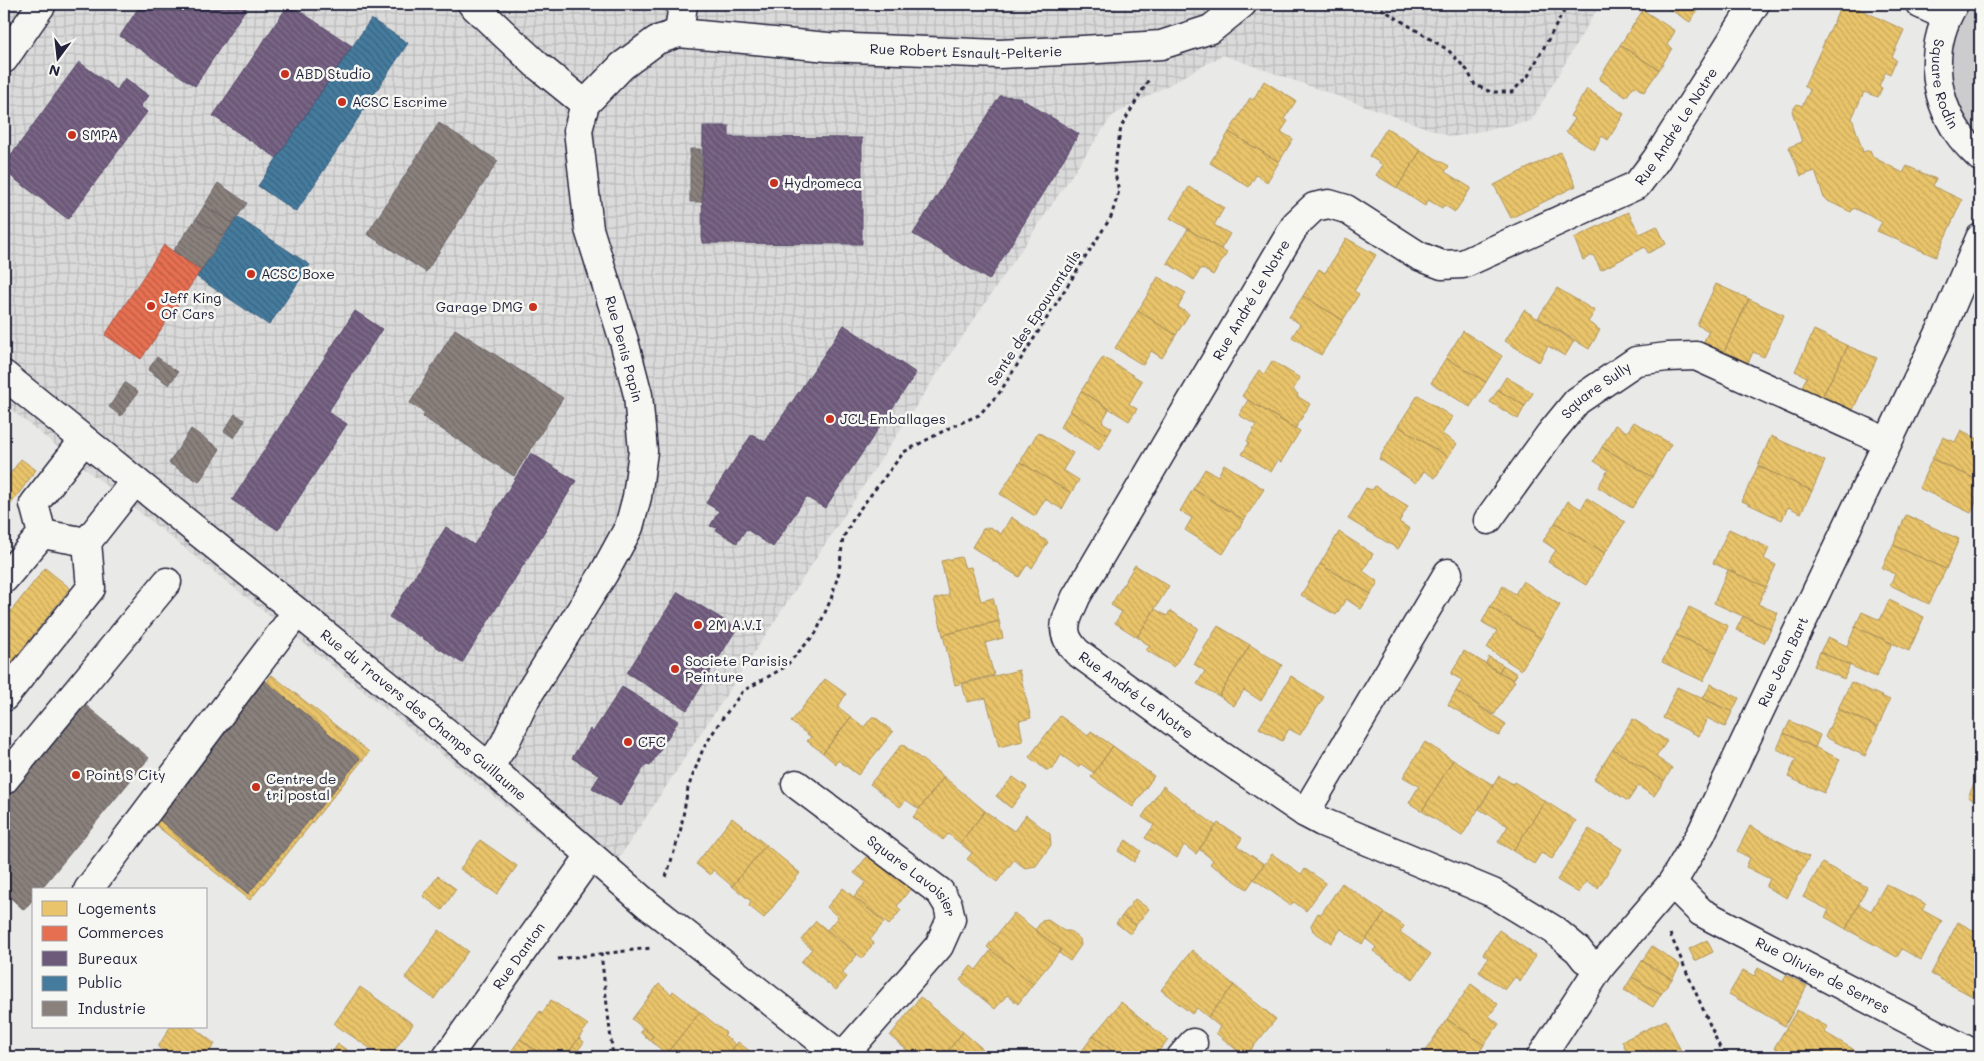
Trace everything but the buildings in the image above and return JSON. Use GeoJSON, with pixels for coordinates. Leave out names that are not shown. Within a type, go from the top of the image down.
{"type":"FeatureCollection","features":[{"type":"Feature","properties":{"kind":"street"},"geometry":{"type":"LineString","coordinates":[[4,59],[42,4]]}},
{"type":"Feature","properties":{"kind":"street"},"geometry":{"type":"LineString","coordinates":[[472,4],[537,65],[585,104]]}},
{"type":"Feature","properties":{"kind":"street"},"geometry":{"type":"LineString","coordinates":[[679,33],[682,4]]}},
{"type":"Feature","properties":{"kind":"street","name":"Rue Robert Esnault-Pelterie"},"geometry":{"type":"LineString","coordinates":[[679,33],[828,47],[999,54],[1161,44],[1210,29],[1242,4]]}},
{"type":"Feature","properties":{"kind":"street","name":"Rue André Le Notre"},"geometry":{"type":"LineString","coordinates":[[1600,967],[1585,959],[1578,950],[1554,930],[1493,893],[1305,813],[1194,737],[1077,652],[1067,642],[1064,627],[1076,597],[1296,224],[1314,207],[1329,204],[1346,209],[1419,256],[1442,265],[1463,264],[1637,185],[1656,160],[1755,4]]}},
{"type":"Feature","properties":{"kind":"street"},"geometry":{"type":"LineString","coordinates":[[1920,4],[1950,10]]}},
{"type":"Feature","properties":{"kind":"street","name":"Square Rodin"},"geometry":{"type":"LineString","coordinates":[[1950,10],[1938,46],[1937,77],[1944,108],[1960,135],[1980,157]]}},
{"type":"Feature","properties":{"kind":"street","name":"Rue Denis Papin"},"geometry":{"type":"LineString","coordinates":[[488,767],[505,743],[526,698],[604,573],[628,527],[637,497],[643,451],[638,395],[624,341],[589,229],[578,130],[585,104],[622,66],[657,40],[679,33]]}},
{"type":"Feature","properties":{"kind":"street","name":"Rue Jean Bart"},"geometry":{"type":"LineString","coordinates":[[1541,1057],[1600,967],[1672,883],[1701,834],[1943,326],[1980,238]]}},
{"type":"Feature","properties":{"kind":"street","name":"Square Sully"},"geometry":{"type":"LineString","coordinates":[[1488,520],[1550,434],[1577,401],[1636,361],[1696,356],[1887,442]]}},
{"type":"Feature","properties":{"kind":"street","name":"Rue du Travers des Champs Guillaume"},"geometry":{"type":"LineString","coordinates":[[4,375],[488,767],[648,905],[842,1057]]}},
{"type":"Feature","properties":{"kind":"street"},"geometry":{"type":"LineString","coordinates":[[42,534],[34,504],[84,440]]}},
{"type":"Feature","properties":{"kind":"street"},"geometry":{"type":"LineString","coordinates":[[4,697],[90,588],[87,542],[135,482]]}},
{"type":"Feature","properties":{"kind":"street"},"geometry":{"type":"LineString","coordinates":[[42,534],[87,542]]}},
{"type":"Feature","properties":{"kind":"street"},"geometry":{"type":"LineString","coordinates":[[6,574],[42,534]]}},
{"type":"Feature","properties":{"kind":"street"},"geometry":{"type":"LineString","coordinates":[[1305,813],[1448,572]]}},
{"type":"Feature","properties":{"kind":"street"},"geometry":{"type":"LineString","coordinates":[[4,780],[167,582]]}},
{"type":"Feature","properties":{"kind":"street"},"geometry":{"type":"LineString","coordinates":[[90,888],[297,612]]}},
{"type":"Feature","properties":{"kind":"street","name":"Square Lavoisier"},"geometry":{"type":"LineString","coordinates":[[796,784],[940,892],[948,905],[951,919],[939,946],[842,1057]]}},
{"type":"Feature","properties":{"kind":"street","name":"Rue Danton"},"geometry":{"type":"LineString","coordinates":[[447,1057],[590,856]]}},
{"type":"Feature","properties":{"kind":"street","name":"Rue Olivier de Serres"},"geometry":{"type":"LineString","coordinates":[[1672,883],[1701,912],[1980,1057]]}},
{"type":"Feature","properties":{"kind":"path"},"geometry":{"type":"LineString","coordinates":[[1374,4],[1448,50],[1466,70],[1475,85],[1491,92],[1512,92],[1528,76],[1568,4]]}},
{"type":"Feature","properties":{"kind":"path","name":"Sente des Epouvantails"},"geometry":{"type":"LineString","coordinates":[[648,905],[663,884],[680,833],[688,788],[703,749],[719,722],[743,691],[785,667],[816,633],[831,599],[839,572],[843,538],[856,514],[904,452],[948,428],[978,415],[1000,392],[1111,217],[1119,191],[1114,169],[1121,127],[1160,60],[1161,44]]}},
{"type":"Feature","properties":{"kind":"path"},"geometry":{"type":"LineString","coordinates":[[1650,907],[1668,929],[1724,1057]]}},
{"type":"Feature","properties":{"kind":"path"},"geometry":{"type":"LineString","coordinates":[[525,948],[550,960],[656,948],[681,930]]}},
{"type":"Feature","properties":{"kind":"path"},"geometry":{"type":"LineString","coordinates":[[601,953],[613,1057]]}},
{"type":"Feature","properties":{"kind":"shaded area"},"geometry":{"type":"Polygon","coordinates":[[[4,4],[1600,4],[1531,121],[1452,137],[1223,55],[1112,116],[935,377],[602,884],[4,404],[4,4]]]}},
{"type":"Feature","properties":{"kind":"shaded area"},"geometry":{"type":"Polygon","coordinates":[[[1968,4],[1980,4],[1980,138],[1960,106],[1950,73],[1953,39],[1968,4]]]}},
{"type":"Feature","properties":{"kind":"place","name":"ABD Studio"},"geometry":{"type":"Point","coordinates":[285,74]}},
{"type":"Feature","properties":{"kind":"place","name":"ACSC Escrime"},"geometry":{"type":"Point","coordinates":[342,102]}},
{"type":"Feature","properties":{"kind":"place","name":"SMPA"},"geometry":{"type":"Point","coordinates":[72,135]}},
{"type":"Feature","properties":{"kind":"place","name":"Hydromeca"},"geometry":{"type":"Point","coordinates":[774,183]}},
{"type":"Feature","properties":{"kind":"place","name":"ACSC Boxe"},"geometry":{"type":"Point","coordinates":[251,274]}},
{"type":"Feature","properties":{"kind":"place","name":"Jeff King Of Cars"},"geometry":{"type":"Point","coordinates":[151,306]}},
{"type":"Feature","properties":{"kind":"place","name":"Garage DMG"},"geometry":{"type":"Point","coordinates":[533,307]}},
{"type":"Feature","properties":{"kind":"place","name":"JCL Emballages"},"geometry":{"type":"Point","coordinates":[830,419]}},
{"type":"Feature","properties":{"kind":"place","name":"2M A.V.I"},"geometry":{"type":"Point","coordinates":[698,625]}},
{"type":"Feature","properties":{"kind":"place","name":"Societe Parisis Peinture"},"geometry":{"type":"Point","coordinates":[675,669]}},
{"type":"Feature","properties":{"kind":"place","name":"CFC"},"geometry":{"type":"Point","coordinates":[628,742]}},
{"type":"Feature","properties":{"kind":"place","name":"Point S City"},"geometry":{"type":"Point","coordinates":[76,775]}},
{"type":"Feature","properties":{"kind":"place","name":"Centre de tri postal"},"geometry":{"type":"Point","coordinates":[256,787]}}]}
